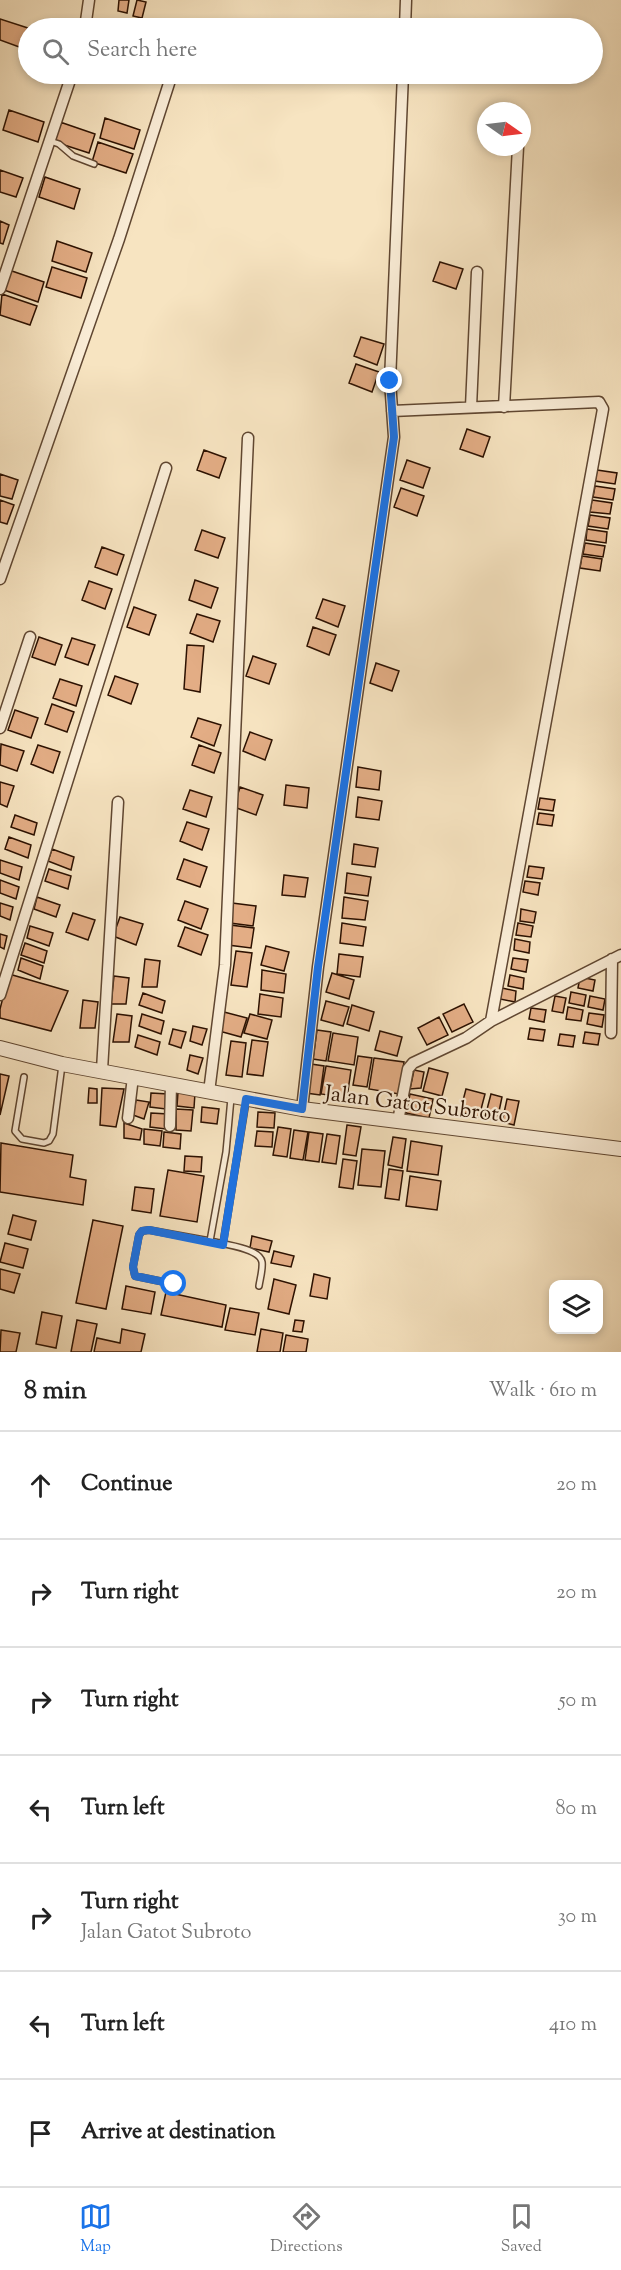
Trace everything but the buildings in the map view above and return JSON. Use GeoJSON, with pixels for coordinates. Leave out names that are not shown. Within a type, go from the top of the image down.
{"type":"FeatureCollection","features":[{"type":"Feature","properties":{"kind":"street"},"geometry":{"type":"LineString","coordinates":[[86,18],[88,0]]}},
{"type":"Feature","properties":{"kind":"street"},"geometry":{"type":"LineString","coordinates":[[405,18],[406,0]]}},
{"type":"Feature","properties":{"kind":"street"},"geometry":{"type":"LineString","coordinates":[[0,289],[69,84]]}},
{"type":"Feature","properties":{"kind":"street"},"geometry":{"type":"LineString","coordinates":[[0,579],[119,239],[169,84]]}},
{"type":"Feature","properties":{"kind":"street"},"geometry":{"type":"LineString","coordinates":[[302,1109],[318,967],[391,464],[394,429],[390,381],[403,84]]}},
{"type":"Feature","properties":{"kind":"street"},"geometry":{"type":"LineString","coordinates":[[504,408],[518,156]]}},
{"type":"Feature","properties":{"kind":"street"},"geometry":{"type":"LineString","coordinates":[[471,407],[477,272]]}},
{"type":"Feature","properties":{"kind":"street"},"geometry":{"type":"LineString","coordinates":[[392,411],[471,407],[504,408],[599,402],[603,409],[491,1021]]}},
{"type":"Feature","properties":{"kind":"street"},"geometry":{"type":"LineString","coordinates":[[209,1092],[225,965],[248,438]]}},
{"type":"Feature","properties":{"kind":"street"},"geometry":{"type":"LineString","coordinates":[[0,995],[166,468]]}},
{"type":"Feature","properties":{"kind":"street"},"geometry":{"type":"LineString","coordinates":[[0,728],[30,637]]}},
{"type":"Feature","properties":{"kind":"street"},"geometry":{"type":"LineString","coordinates":[[102,1070],[118,802]]}},
{"type":"Feature","properties":{"kind":"street"},"geometry":{"type":"LineString","coordinates":[[398,1121],[410,1065],[466,1038],[491,1021],[616,957]]}},
{"type":"Feature","properties":{"kind":"street"},"geometry":{"type":"LineString","coordinates":[[611,1033],[616,957]]}},
{"type":"Feature","properties":{"kind":"street","name":"Jalan Gatot Subroto"},"geometry":{"type":"LineString","coordinates":[[0,1048],[62,1064],[302,1109],[621,1149]]}},
{"type":"Feature","properties":{"kind":"street"},"geometry":{"type":"LineString","coordinates":[[128,1118],[133,1077]]}},
{"type":"Feature","properties":{"kind":"street"},"geometry":{"type":"LineString","coordinates":[[170,1126],[171,1084]]}},
{"type":"Feature","properties":{"kind":"lane"},"geometry":{"type":"LineString","coordinates":[[50,141],[63,147],[73,156],[94,164]]}},
{"type":"Feature","properties":{"kind":"lane"},"geometry":{"type":"LineString","coordinates":[[24,1077],[15,1131],[22,1139],[44,1143],[49,1141],[53,1134],[62,1064]]}},
{"type":"Feature","properties":{"kind":"lane"},"geometry":{"type":"LineString","coordinates":[[210,1241],[226,1152],[231,1096]]}},
{"type":"Feature","properties":{"kind":"lane"},"geometry":{"type":"LineString","coordinates":[[223,1245],[246,1099]]}},
{"type":"Feature","properties":{"kind":"lane"},"geometry":{"type":"LineString","coordinates":[[174,1284],[135,1276],[133,1273],[139,1235],[142,1231],[149,1230],[210,1241],[250,1251],[262,1259],[259,1286]]}},
{"type":"Feature","properties":{"kind":"route"},"geometry":{"type":"LineString","coordinates":[[174,1284],[135,1276],[133,1267],[139,1235],[142,1231],[149,1230],[223,1245],[246,1099],[302,1109],[318,967],[391,464],[394,425],[390,381]]}}]}
